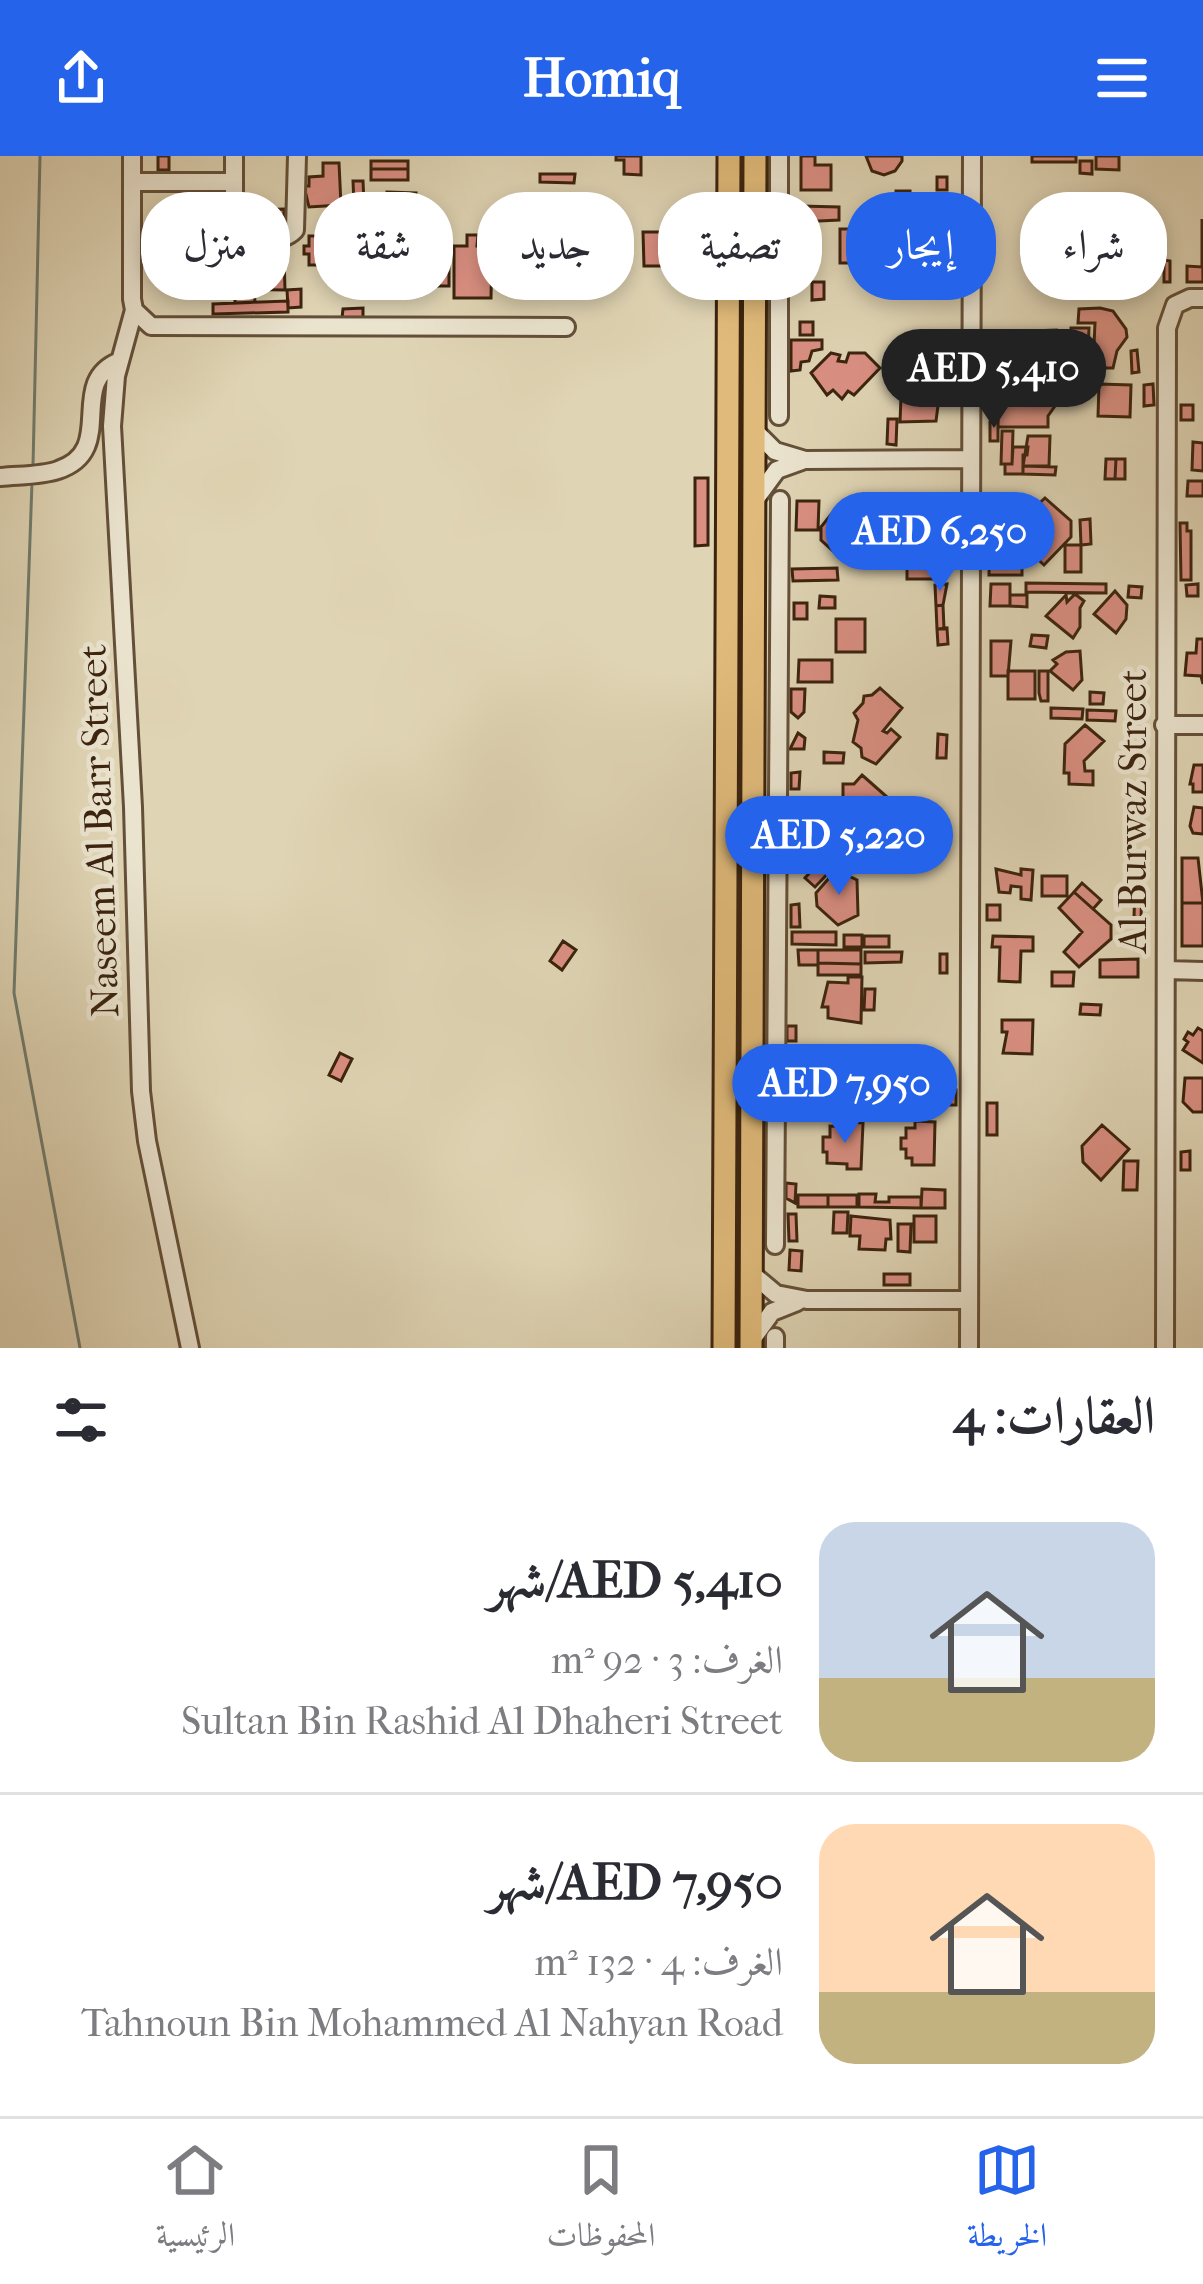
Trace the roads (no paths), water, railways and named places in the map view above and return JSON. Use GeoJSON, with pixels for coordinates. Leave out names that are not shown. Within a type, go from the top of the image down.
{"type":"FeatureCollection","features":[{"type":"Feature","properties":{"kind":"main road"},"geometry":{"type":"LineString","coordinates":[[724,1348],[729,156]]}},
{"type":"Feature","properties":{"kind":"main road"},"geometry":{"type":"LineString","coordinates":[[751,1345],[755,156]]}},
{"type":"Feature","properties":{"kind":"main road"},"geometry":{"type":"LineString","coordinates":[[726,808],[735,844],[737,950],[753,961]]}},
{"type":"Feature","properties":{"kind":"street","name":"Naseem Al Barr Street"},"geometry":{"type":"LineString","coordinates":[[132,156],[134,310],[120,362],[112,426],[133,807],[141,1091],[190,1348]]}},
{"type":"Feature","properties":{"kind":"street"},"geometry":{"type":"LineString","coordinates":[[234,156],[234,229],[239,237],[286,238],[296,226],[297,156]]}},
{"type":"Feature","properties":{"kind":"street"},"geometry":{"type":"LineString","coordinates":[[779,156],[779,416]]}},
{"type":"Feature","properties":{"kind":"street"},"geometry":{"type":"LineString","coordinates":[[969,1348],[972,156]]}},
{"type":"Feature","properties":{"kind":"street"},"geometry":{"type":"LineString","coordinates":[[132,182],[234,182]]}},
{"type":"Feature","properties":{"kind":"street","name":"Al Burwaz Street"},"geometry":{"type":"LineString","coordinates":[[1165,1348],[1167,320],[1182,300],[1203,298]]}},
{"type":"Feature","properties":{"kind":"street"},"geometry":{"type":"LineString","coordinates":[[134,310],[151,326],[163,327],[566,327]]}},
{"type":"Feature","properties":{"kind":"street"},"geometry":{"type":"LineString","coordinates":[[0,477],[55,471],[79,457],[89,440],[96,378],[120,362]]}},
{"type":"Feature","properties":{"kind":"street"},"geometry":{"type":"LineString","coordinates":[[754,431],[775,452],[805,460],[970,459]]}},
{"type":"Feature","properties":{"kind":"street"},"geometry":{"type":"LineString","coordinates":[[754,501],[777,470],[805,460]]}},
{"type":"Feature","properties":{"kind":"street"},"geometry":{"type":"LineString","coordinates":[[775,1245],[779,500]]}},
{"type":"Feature","properties":{"kind":"street"},"geometry":{"type":"LineString","coordinates":[[1164,725],[1203,725]]}},
{"type":"Feature","properties":{"kind":"street"},"geometry":{"type":"LineString","coordinates":[[751,831],[776,844]]}},
{"type":"Feature","properties":{"kind":"street"},"geometry":{"type":"LineString","coordinates":[[751,858],[776,844]]}},
{"type":"Feature","properties":{"kind":"street"},"geometry":{"type":"LineString","coordinates":[[1166,970],[1203,970]]}},
{"type":"Feature","properties":{"kind":"street"},"geometry":{"type":"LineString","coordinates":[[751,1273],[776,1294],[807,1300]]}},
{"type":"Feature","properties":{"kind":"street"},"geometry":{"type":"LineString","coordinates":[[751,1345],[772,1312],[786,1304],[968,1300]]}},
{"type":"Feature","properties":{"kind":"waterway"},"geometry":{"type":"LineString","coordinates":[[33,466],[40,156]]}},
{"type":"Feature","properties":{"kind":"waterway"},"geometry":{"type":"LineString","coordinates":[[32,482],[14,993],[80,1348]]}}]}
